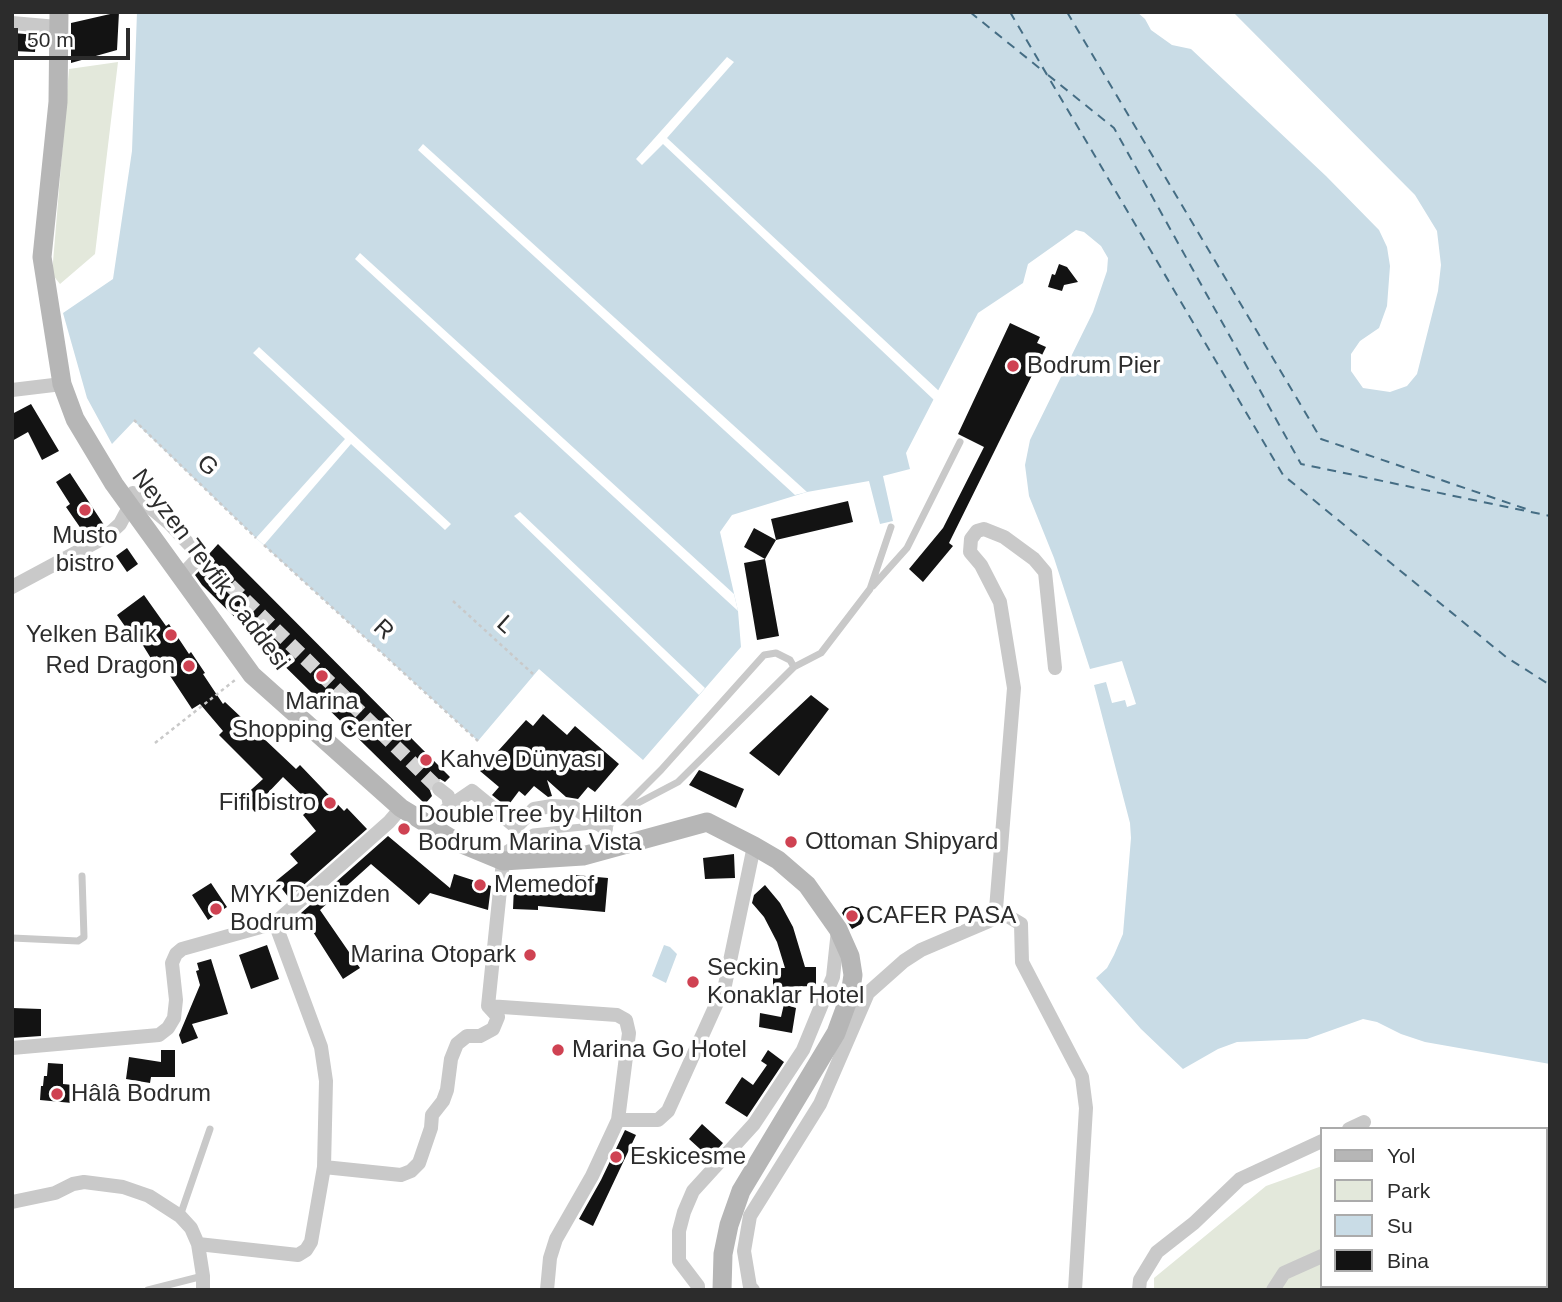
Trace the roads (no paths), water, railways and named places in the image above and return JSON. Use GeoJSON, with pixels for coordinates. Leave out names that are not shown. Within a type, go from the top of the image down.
{"type":"FeatureCollection","features":[{"type":"Feature","properties":{"kind":"main road","name":"Neyzen Tevfik Caddesi"},"geometry":{"type":"LineString","coordinates":[[58,20],[58,102],[42,257],[62,384],[75,419],[246,668],[401,808],[457,842],[502,860],[583,856],[609,835],[707,822],[778,860],[807,885],[838,929],[850,956],[853,975],[850,995],[836,1033],[741,1191],[729,1225],[723,1254],[722,1290]]}},
{"type":"Feature","properties":{"kind":"street"},"geometry":{"type":"LineString","coordinates":[[12,23],[58,20]]}},
{"type":"Feature","properties":{"kind":"street"},"geometry":{"type":"LineString","coordinates":[[12,390],[62,384]]}},
{"type":"Feature","properties":{"kind":"street"},"geometry":{"type":"LineString","coordinates":[[12,587],[107,536],[120,524],[131,500],[170,524],[200,556],[184,573]]}},
{"type":"Feature","properties":{"kind":"street"},"geometry":{"type":"LineString","coordinates":[[753,1290],[750,1287],[744,1251],[750,1216],[820,1104],[868,993],[904,961],[921,950],[989,921],[996,909],[1014,688],[1000,602],[981,565],[970,552],[971,539],[977,531],[984,529],[1004,537],[1034,559],[1045,572],[1055,668]]}},
{"type":"Feature","properties":{"kind":"street"},"geometry":{"type":"LineString","coordinates":[[439,789],[448,796],[450,806]]}},
{"type":"Feature","properties":{"kind":"street"},"geometry":{"type":"LineString","coordinates":[[435,821],[450,806],[472,791],[516,827],[534,809],[573,807],[609,835]]}},
{"type":"Feature","properties":{"kind":"street"},"geometry":{"type":"LineString","coordinates":[[12,1048],[159,1035],[168,1028],[174,1018],[176,1000],[172,963],[176,954],[183,949],[275,923],[389,822],[401,808]]}},
{"type":"Feature","properties":{"kind":"street"},"geometry":{"type":"LineString","coordinates":[[618,1121],[658,1120],[668,1111],[725,985],[754,846]]}},
{"type":"Feature","properties":{"kind":"street"},"geometry":{"type":"LineString","coordinates":[[324,1167],[401,1175],[411,1171],[419,1163],[432,1115],[443,1101],[447,1090],[451,1059],[457,1044],[467,1036],[480,1036],[493,1029],[498,1017],[488,1006],[502,860]]}},
{"type":"Feature","properties":{"kind":"street"},"geometry":{"type":"LineString","coordinates":[[996,909],[1021,924],[1022,962],[1082,1077],[1086,1108],[1075,1290]]}},
{"type":"Feature","properties":{"kind":"street"},"geometry":{"type":"LineString","coordinates":[[198,1244],[298,1255],[306,1250],[311,1242],[324,1167],[326,1081],[321,1046],[275,923]]}},
{"type":"Feature","properties":{"kind":"street"},"geometry":{"type":"LineString","coordinates":[[698,1290],[698,1286],[679,1261],[679,1231],[684,1212],[693,1191],[754,1124],[803,1050],[833,977],[838,929]]}},
{"type":"Feature","properties":{"kind":"street"},"geometry":{"type":"LineString","coordinates":[[488,1006],[617,1014],[626,1020],[629,1033],[618,1121],[592,1176],[556,1239],[550,1258],[547,1290]]}},
{"type":"Feature","properties":{"kind":"street"},"geometry":{"type":"LineString","coordinates":[[1353,1127],[1364,1122]]}},
{"type":"Feature","properties":{"kind":"street"},"geometry":{"type":"LineString","coordinates":[[1139,1290],[1140,1280],[1157,1252],[1194,1223],[1240,1179],[1320,1142]]}},
{"type":"Feature","properties":{"kind":"street"},"geometry":{"type":"LineString","coordinates":[[12,1202],[55,1193],[84,1182],[123,1187],[149,1195],[180,1216],[191,1228],[198,1244],[203,1283]]}},
{"type":"Feature","properties":{"kind":"street"},"geometry":{"type":"LineString","coordinates":[[1273,1290],[1284,1273],[1320,1257]]}},
{"type":"Feature","properties":{"kind":"lane"},"geometry":{"type":"LineString","coordinates":[[617,814],[678,782],[794,667],[821,653],[870,589],[907,548],[960,442]]}},
{"type":"Feature","properties":{"kind":"lane"},"geometry":{"type":"LineString","coordinates":[[870,589],[891,527]]}},
{"type":"Feature","properties":{"kind":"lane"},"geometry":{"type":"LineString","coordinates":[[502,860],[504,850],[533,832],[593,826],[609,835],[617,814],[661,770],[764,655],[776,653],[790,660],[794,667]]}},
{"type":"Feature","properties":{"kind":"lane"},"geometry":{"type":"LineString","coordinates":[[12,938],[78,941],[84,937],[82,876]]}},
{"type":"Feature","properties":{"kind":"lane"},"geometry":{"type":"LineString","coordinates":[[180,1216],[210,1129]]}},
{"type":"Feature","properties":{"kind":"lane"},"geometry":{"type":"LineString","coordinates":[[149,1290],[203,1283]]}},
{"type":"Feature","properties":{"kind":"water"},"geometry":{"type":"Polygon","coordinates":[[[137,12],[1137,12],[1151,30],[1172,45],[1191,49],[1326,176],[1379,230],[1387,247],[1390,266],[1387,306],[1379,328],[1360,341],[1351,354],[1351,371],[1363,388],[1390,392],[1407,386],[1417,374],[1438,291],[1441,265],[1437,231],[1415,195],[1233,12],[1550,12],[1550,1064],[1425,1042],[1363,1019],[1307,1039],[1237,1042],[1218,1049],[1183,1069],[1141,1029],[1096,978],[1107,968],[1123,934],[1131,838],[1130,823],[1094,685],[1106,682],[1112,703],[1125,700],[1127,707],[1136,704],[1122,661],[1090,669],[1054,558],[1029,496],[1025,465],[1030,440],[1093,312],[1107,271],[1108,258],[1101,246],[1084,232],[1076,230],[1028,264],[1023,283],[978,313],[906,453],[910,469],[883,476],[893,521],[880,524],[869,481],[807,492],[732,515],[720,532],[738,611],[741,647],[643,760],[539,669],[478,741],[256,538],[134,421],[112,444],[87,398],[63,313],[113,279],[132,151],[137,12]]]}},
{"type":"Feature","properties":{"kind":"water"},"geometry":{"type":"Polygon","coordinates":[[[664,945],[677,954],[666,983],[652,976],[664,945]]]}},
{"type":"Feature","properties":{"kind":"tunnel"},"geometry":{"type":"LineString","coordinates":[[200,556],[439,789]]}},
{"type":"Feature","properties":{"kind":"place","name":"Bodrum Pier"},"geometry":{"type":"Point","coordinates":[1013,366]}},
{"type":"Feature","properties":{"kind":"place","name":"Musto bistro"},"geometry":{"type":"Point","coordinates":[85,510]}},
{"type":"Feature","properties":{"kind":"place","name":"Yelken Balık"},"geometry":{"type":"Point","coordinates":[171,635]}},
{"type":"Feature","properties":{"kind":"place","name":"Red Dragon"},"geometry":{"type":"Point","coordinates":[189,666]}},
{"type":"Feature","properties":{"kind":"place","name":"Marina Shopping Center"},"geometry":{"type":"Point","coordinates":[322,676]}},
{"type":"Feature","properties":{"kind":"place","name":"Kahve Dünyası"},"geometry":{"type":"Point","coordinates":[426,760]}},
{"type":"Feature","properties":{"kind":"place","name":"Fifi bistro"},"geometry":{"type":"Point","coordinates":[330,803]}},
{"type":"Feature","properties":{"kind":"place","name":"DoubleTree by Hilton Bodrum Marina Vista"},"geometry":{"type":"Point","coordinates":[404,829]}},
{"type":"Feature","properties":{"kind":"place","name":"Ottoman Shipyard"},"geometry":{"type":"Point","coordinates":[791,842]}},
{"type":"Feature","properties":{"kind":"place","name":"Memedof"},"geometry":{"type":"Point","coordinates":[480,885]}},
{"type":"Feature","properties":{"kind":"place","name":"MYK Denizden Bodrum"},"geometry":{"type":"Point","coordinates":[216,909]}},
{"type":"Feature","properties":{"kind":"place","name":"CAFER PASA"},"geometry":{"type":"Point","coordinates":[852,916]}},
{"type":"Feature","properties":{"kind":"place","name":"Marina Otopark"},"geometry":{"type":"Point","coordinates":[530,955]}},
{"type":"Feature","properties":{"kind":"place","name":"Seckin Konaklar Hotel"},"geometry":{"type":"Point","coordinates":[693,982]}},
{"type":"Feature","properties":{"kind":"place","name":"Marina Go Hotel"},"geometry":{"type":"Point","coordinates":[558,1050]}},
{"type":"Feature","properties":{"kind":"place","name":"Hâlâ Bodrum"},"geometry":{"type":"Point","coordinates":[57,1094]}},
{"type":"Feature","properties":{"kind":"place","name":"Eskicesme"},"geometry":{"type":"Point","coordinates":[616,1157]}}]}
